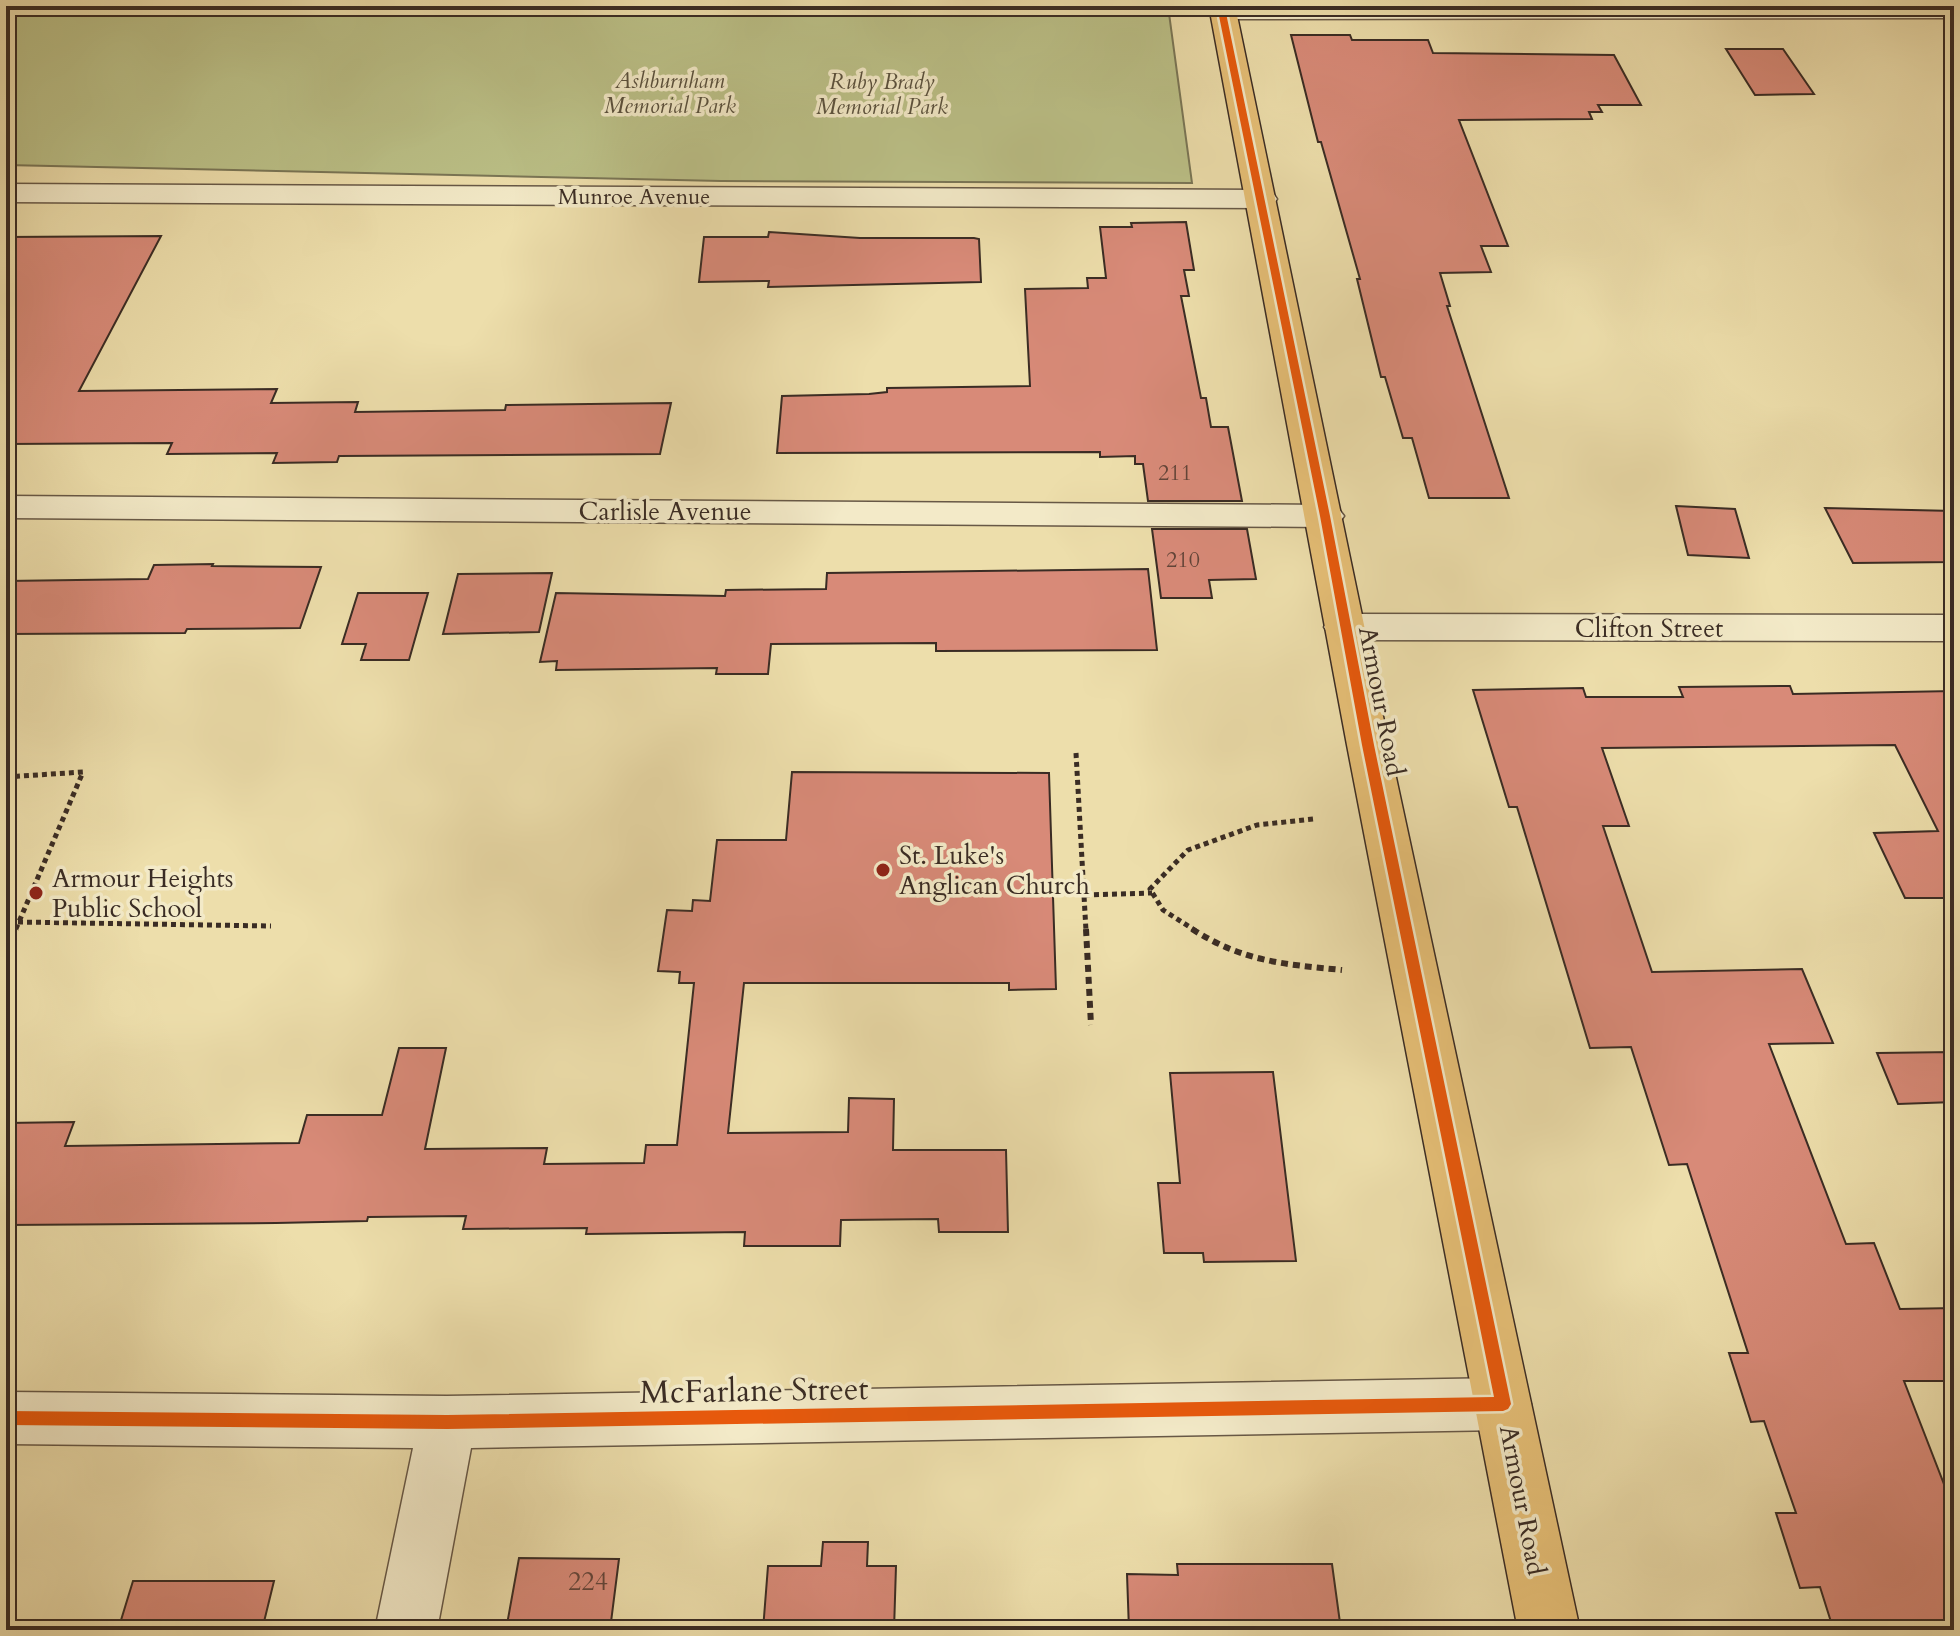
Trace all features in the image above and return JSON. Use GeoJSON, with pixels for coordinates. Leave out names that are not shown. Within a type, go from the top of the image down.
{"type":"FeatureCollection","features":[{"type":"Feature","properties":{"kind":"main road","name":"Armour Road"},"geometry":{"type":"LineString","coordinates":[[1222,9],[1325,516],[1344,627],[1549,1630]]}},
{"type":"Feature","properties":{"kind":"street"},"geometry":{"type":"LineString","coordinates":[[1222,9],[1954,10]]}},
{"type":"Feature","properties":{"kind":"street","name":"Munroe Avenue"},"geometry":{"type":"LineString","coordinates":[[6,193],[1262,199]]}},
{"type":"Feature","properties":{"kind":"street","name":"Carlisle Avenue"},"geometry":{"type":"LineString","coordinates":[[6,507],[1325,516]]}},
{"type":"Feature","properties":{"kind":"street","name":"Clifton Street"},"geometry":{"type":"LineString","coordinates":[[1344,627],[1954,628]]}},
{"type":"Feature","properties":{"kind":"street","name":"McFarlane Street"},"geometry":{"type":"LineString","coordinates":[[6,1418],[447,1422],[1503,1404]]}},
{"type":"Feature","properties":{"kind":"street"},"geometry":{"type":"LineString","coordinates":[[406,1630],[447,1422]]}},
{"type":"Feature","properties":{"kind":"path"},"geometry":{"type":"LineString","coordinates":[[1076,753],[1091,1025]]}},
{"type":"Feature","properties":{"kind":"path"},"geometry":{"type":"LineString","coordinates":[[6,777],[83,772],[6,951]]}},
{"type":"Feature","properties":{"kind":"path"},"geometry":{"type":"LineString","coordinates":[[1313,819],[1257,825],[1188,850],[1150,889],[1163,910],[1215,943],[1264,962],[1342,970]]}},
{"type":"Feature","properties":{"kind":"path"},"geometry":{"type":"LineString","coordinates":[[1085,895],[1153,893]]}},
{"type":"Feature","properties":{"kind":"path"},"geometry":{"type":"LineString","coordinates":[[18,922],[271,926]]}},
{"type":"Feature","properties":{"kind":"green space","name":"Ashburnham Memorial Park"},"geometry":{"type":"Polygon","coordinates":[[[6,6],[1168,6],[1192,183],[721,181],[6,165],[6,6]]]}},
{"type":"Feature","properties":{"kind":"building"},"geometry":{"type":"Polygon","coordinates":[[[1291,35],[1350,35],[1352,40],[1428,40],[1433,53],[1614,55],[1641,105],[1598,105],[1602,112],[1589,112],[1592,119],[1459,120],[1508,246],[1481,246],[1491,272],[1440,273],[1450,306],[1447,306],[1509,498],[1429,498],[1412,438],[1403,438],[1385,377],[1381,377],[1357,279],[1360,279],[1321,142],[1318,142],[1291,35]]]}},
{"type":"Feature","properties":{"kind":"building"},"geometry":{"type":"Polygon","coordinates":[[[1726,49],[1783,49],[1814,94],[1755,95],[1726,49]]]}},
{"type":"Feature","properties":{"kind":"building"},"geometry":{"type":"Polygon","coordinates":[[[1186,222],[1194,270],[1184,270],[1189,296],[1181,296],[1201,398],[1206,398],[1211,427],[1228,427],[1242,501],[1148,501],[1143,464],[1135,464],[1135,456],[1100,457],[1100,452],[777,453],[782,396],[869,394],[887,392],[887,388],[1030,386],[1025,289],[1088,288],[1087,278],[1106,278],[1100,227],[1186,222]]]}},
{"type":"Feature","properties":{"kind":"building"},"geometry":{"type":"Polygon","coordinates":[[[769,232],[860,238],[979,239],[981,282],[768,287],[769,281],[699,282],[704,237],[768,237],[769,232]]]}},
{"type":"Feature","properties":{"kind":"building"},"geometry":{"type":"Polygon","coordinates":[[[161,236],[79,391],[277,389],[271,403],[358,402],[355,412],[505,410],[506,405],[671,403],[660,454],[339,456],[337,462],[273,463],[277,453],[167,454],[172,443],[6,444],[6,237],[161,236]]]}},
{"type":"Feature","properties":{"kind":"building"},"geometry":{"type":"Polygon","coordinates":[[[1676,506],[1735,509],[1749,558],[1688,555],[1676,506]]]}},
{"type":"Feature","properties":{"kind":"building"},"geometry":{"type":"Polygon","coordinates":[[[1825,508],[1954,511],[1954,562],[1853,563],[1825,508]]]}},
{"type":"Feature","properties":{"kind":"building"},"geometry":{"type":"Polygon","coordinates":[[[1152,529],[1247,529],[1256,579],[1209,580],[1212,598],[1161,598],[1152,529]]]}},
{"type":"Feature","properties":{"kind":"building"},"geometry":{"type":"Polygon","coordinates":[[[154,565],[321,567],[300,628],[187,629],[185,633],[6,634],[6,581],[148,579],[154,565]]]}},
{"type":"Feature","properties":{"kind":"building"},"geometry":{"type":"Polygon","coordinates":[[[1148,569],[1157,650],[936,651],[936,643],[771,644],[768,674],[716,674],[717,668],[556,670],[557,661],[540,662],[556,593],[725,596],[726,590],[826,589],[827,573],[1148,569]]]}},
{"type":"Feature","properties":{"kind":"building"},"geometry":{"type":"Polygon","coordinates":[[[552,573],[539,632],[443,634],[458,574],[552,573]]]}},
{"type":"Feature","properties":{"kind":"building"},"geometry":{"type":"Polygon","coordinates":[[[358,593],[428,593],[409,660],[361,660],[366,644],[342,644],[358,593]]]}},
{"type":"Feature","properties":{"kind":"building"},"geometry":{"type":"Polygon","coordinates":[[[1790,686],[1793,694],[1954,691],[1954,898],[1905,898],[1874,833],[1938,831],[1895,745],[1602,748],[1629,826],[1603,826],[1652,972],[1802,969],[1833,1043],[1769,1044],[1846,1244],[1874,1243],[1900,1309],[1954,1308],[1954,1381],[1904,1381],[1954,1510],[1954,1622],[1832,1625],[1820,1587],[1800,1588],[1776,1513],[1796,1513],[1764,1421],[1751,1422],[1729,1353],[1748,1353],[1687,1164],[1669,1165],[1631,1047],[1590,1048],[1517,807],[1509,807],[1473,690],[1583,688],[1586,697],[1683,697],[1679,687],[1790,686]]]}},
{"type":"Feature","properties":{"kind":"building"},"geometry":{"type":"Polygon","coordinates":[[[792,772],[1049,773],[1056,989],[1009,990],[1009,983],[744,983],[728,1133],[848,1132],[849,1098],[894,1099],[893,1150],[1006,1150],[1008,1232],[939,1232],[938,1219],[841,1220],[840,1246],[744,1246],[745,1232],[586,1234],[587,1228],[463,1229],[466,1216],[368,1217],[367,1221],[276,1223],[6,1225],[6,1123],[74,1122],[65,1146],[299,1143],[307,1115],[382,1115],[399,1048],[446,1048],[425,1149],[547,1148],[544,1164],[644,1163],[646,1145],[677,1145],[694,983],[679,983],[680,972],[658,971],[667,910],[692,911],[693,900],[710,901],[717,840],[786,840],[792,772]]]}},
{"type":"Feature","properties":{"kind":"building"},"geometry":{"type":"Polygon","coordinates":[[[1954,1052],[1954,1102],[1898,1104],[1877,1053],[1954,1052]]]}},
{"type":"Feature","properties":{"kind":"building"},"geometry":{"type":"Polygon","coordinates":[[[1273,1072],[1296,1261],[1204,1262],[1203,1253],[1164,1253],[1158,1183],[1180,1183],[1170,1073],[1273,1072]]]}},
{"type":"Feature","properties":{"kind":"building"},"geometry":{"type":"Polygon","coordinates":[[[823,1542],[868,1542],[867,1566],[896,1566],[894,1630],[763,1630],[768,1566],[821,1566],[823,1542]]]}},
{"type":"Feature","properties":{"kind":"building"},"geometry":{"type":"Polygon","coordinates":[[[519,1558],[619,1559],[610,1630],[506,1630],[519,1558]]]}},
{"type":"Feature","properties":{"kind":"building"},"geometry":{"type":"Polygon","coordinates":[[[1177,1564],[1332,1564],[1341,1630],[1129,1630],[1127,1574],[1178,1575],[1177,1564]]]}},
{"type":"Feature","properties":{"kind":"building"},"geometry":{"type":"Polygon","coordinates":[[[133,1581],[274,1581],[262,1630],[118,1630],[133,1581]]]}},
{"type":"Feature","properties":{"kind":"cycle path"},"geometry":{"type":"LineString","coordinates":[[6,1418],[447,1422],[1503,1404],[1222,11],[1954,10]]}},
{"type":"Feature","properties":{"kind":"place","name":"St. Luke's Anglican Church"},"geometry":{"type":"Point","coordinates":[883,870]}},
{"type":"Feature","properties":{"kind":"place","name":"Armour Heights Public School"},"geometry":{"type":"Point","coordinates":[36,893]}},
{"type":"Feature","properties":{"kind":"park label","name":"Ruby Brady Memorial Park"},"geometry":{"type":"Point","coordinates":[882,94]}}]}
